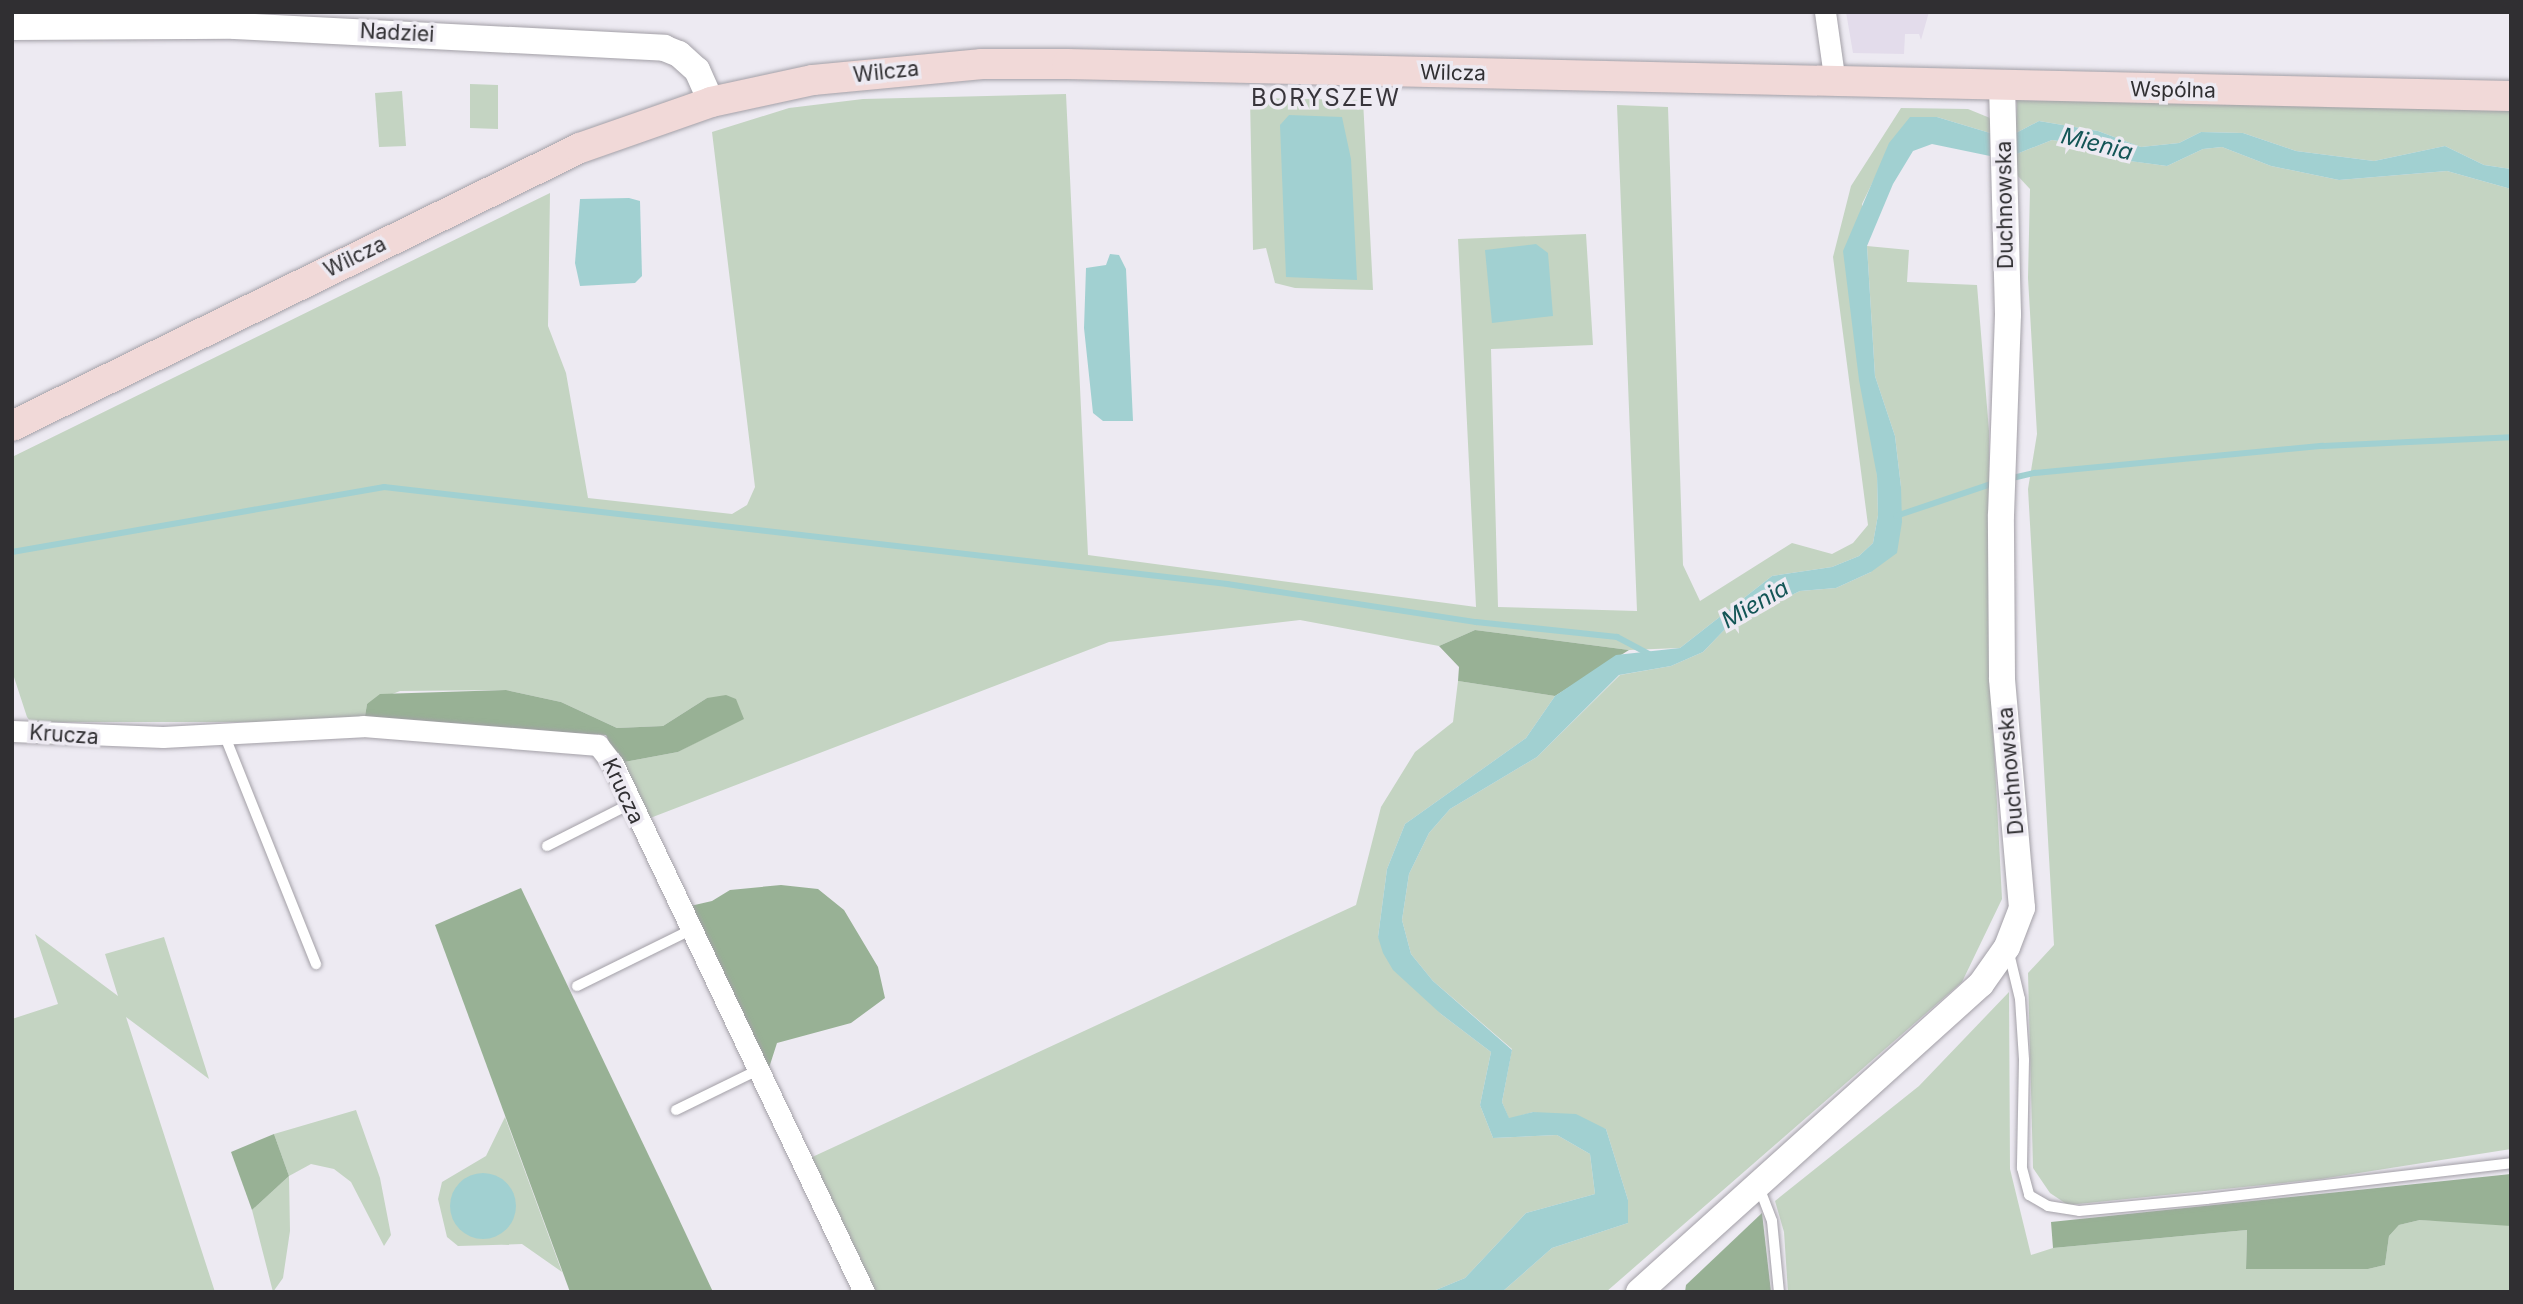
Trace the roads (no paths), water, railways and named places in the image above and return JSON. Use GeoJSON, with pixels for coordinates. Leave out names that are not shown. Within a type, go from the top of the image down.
{"type":"FeatureCollection","features":[{"type":"Feature","properties":{"kind":"main road","name":"Wilcza"},"geometry":{"type":"LineString","coordinates":[[12,426],[580,148],[711,103],[813,80],[982,64],[1835,83]]}},
{"type":"Feature","properties":{"kind":"main road","name":"Wspólna"},"geometry":{"type":"LineString","coordinates":[[1835,83],[2002,86],[2141,84],[2511,96]]}},
{"type":"Feature","properties":{"kind":"street"},"geometry":{"type":"LineString","coordinates":[[1825,12],[1835,83]]}},
{"type":"Feature","properties":{"kind":"street","name":"Nadziei"},"geometry":{"type":"LineString","coordinates":[[12,27],[235,26],[655,48],[689,62],[711,103]]}},
{"type":"Feature","properties":{"kind":"street","name":"Duchnowska"},"geometry":{"type":"LineString","coordinates":[[1639,1292],[1759,1187],[1981,984],[2007,947],[2022,908],[2023,871],[2002,678],[2002,481],[2008,314],[2002,86]]}},
{"type":"Feature","properties":{"kind":"street","name":"Krucza"},"geometry":{"type":"LineString","coordinates":[[12,731],[102,737],[224,734],[363,726],[590,743],[607,752],[756,1071],[864,1292]]}},
{"type":"Feature","properties":{"kind":"lane"},"geometry":{"type":"LineString","coordinates":[[224,734],[316,964]]}},
{"type":"Feature","properties":{"kind":"lane"},"geometry":{"type":"LineString","coordinates":[[547,846],[629,804]]}},
{"type":"Feature","properties":{"kind":"lane"},"geometry":{"type":"LineString","coordinates":[[577,986],[690,931]]}},
{"type":"Feature","properties":{"kind":"lane"},"geometry":{"type":"LineString","coordinates":[[2007,947],[2020,999],[2024,1060],[2022,1168],[2029,1195],[2048,1206],[2079,1211],[2511,1163]]}},
{"type":"Feature","properties":{"kind":"lane"},"geometry":{"type":"LineString","coordinates":[[676,1110],[756,1071]]}},
{"type":"Feature","properties":{"kind":"lane"},"geometry":{"type":"LineString","coordinates":[[1759,1187],[1772,1221],[1779,1292]]}},
{"type":"Feature","properties":{"kind":"water"},"geometry":{"type":"Polygon","coordinates":[[[1289,115],[1342,117],[1351,159],[1357,280],[1286,277],[1280,125],[1289,115]]]}},
{"type":"Feature","properties":{"kind":"water","name":"Mienia"},"geometry":{"type":"Polygon","coordinates":[[[1910,117],[1937,117],[1990,133],[1990,156],[1932,144],[1913,151],[1893,184],[1867,246],[1875,376],[1895,436],[1901,487],[1902,522],[1897,553],[1871,572],[1836,588],[1800,591],[1729,625],[1703,652],[1671,666],[1619,675],[1537,757],[1450,809],[1429,833],[1409,874],[1402,920],[1411,954],[1433,981],[1512,1050],[1502,1102],[1509,1118],[1533,1112],[1576,1114],[1606,1129],[1628,1200],[1628,1223],[1552,1248],[1502,1292],[1431,1292],[1465,1278],[1526,1213],[1595,1194],[1590,1154],[1557,1135],[1493,1138],[1480,1105],[1491,1052],[1441,1014],[1393,970],[1383,953],[1378,937],[1387,869],[1405,824],[1526,738],[1555,696],[1616,655],[1680,648],[1772,576],[1832,567],[1859,556],[1873,543],[1878,515],[1877,476],[1859,380],[1843,251],[1889,143],[1910,117]]]}},
{"type":"Feature","properties":{"kind":"water","name":"Mienia"},"geometry":{"type":"Polygon","coordinates":[[[2039,121],[2098,131],[2141,147],[2179,143],[2201,132],[2243,133],[2296,151],[2374,161],[2445,146],[2484,165],[2511,169],[2511,189],[2447,171],[2339,180],[2271,166],[2222,147],[2203,149],[2167,166],[2107,158],[2080,144],[2052,140],[2014,155],[2016,133],[2039,121]]]}},
{"type":"Feature","properties":{"kind":"water"},"geometry":{"type":"Polygon","coordinates":[[[629,198],[640,201],[642,276],[635,283],[580,286],[575,263],[580,199],[629,198]]]}},
{"type":"Feature","properties":{"kind":"water"},"geometry":{"type":"Polygon","coordinates":[[[1536,244],[1548,253],[1553,316],[1492,323],[1485,250],[1536,244]]]}},
{"type":"Feature","properties":{"kind":"water"},"geometry":{"type":"Polygon","coordinates":[[[1110,254],[1119,255],[1126,269],[1133,421],[1103,421],[1093,413],[1084,328],[1086,268],[1106,265],[1110,254]]]}},
{"type":"Feature","properties":{"kind":"water"},"geometry":{"type":"Polygon","coordinates":[[[483,1173],[506,1183],[516,1206],[506,1229],[483,1239],[460,1229],[450,1206],[460,1183],[483,1173]]]}},
{"type":"Feature","properties":{"kind":"waterway"},"geometry":{"type":"LineString","coordinates":[[2008,479],[2035,473],[2323,446],[2511,437]]}},
{"type":"Feature","properties":{"kind":"waterway"},"geometry":{"type":"LineString","coordinates":[[1896,516],[1994,483]]}},
{"type":"Feature","properties":{"kind":"waterway"},"geometry":{"type":"LineString","coordinates":[[12,552],[384,487],[1227,584],[1476,622],[1617,637],[1649,654]]}},
{"type":"Feature","properties":{"kind":"district","name":"BORYSZEW"},"geometry":{"type":"Point","coordinates":[1326,98]}}]}
